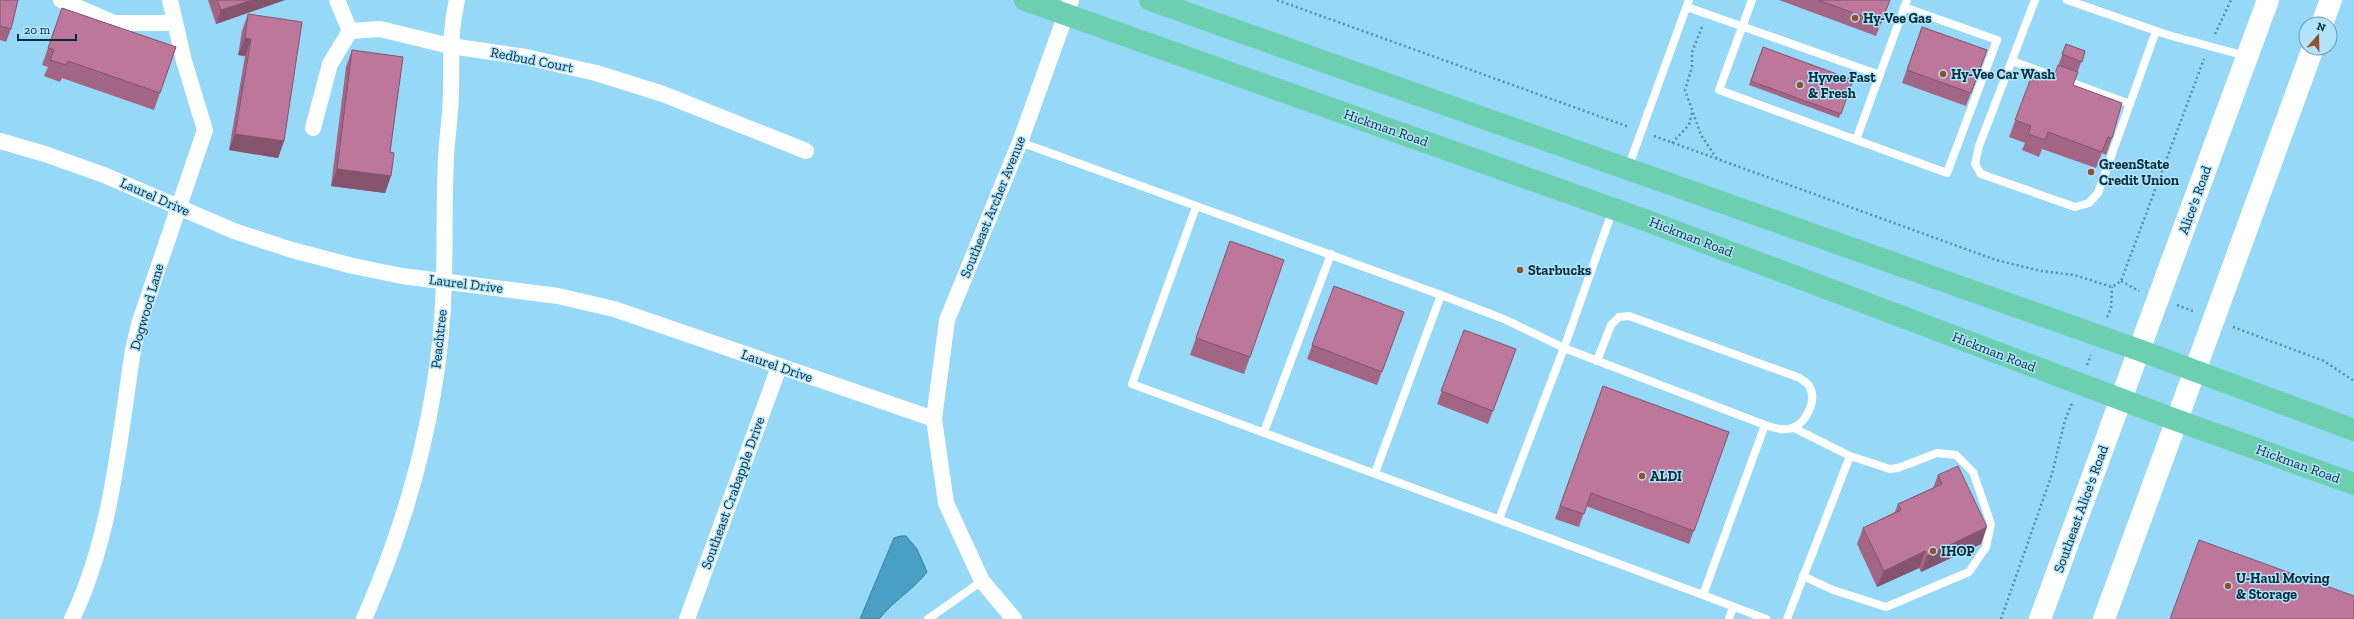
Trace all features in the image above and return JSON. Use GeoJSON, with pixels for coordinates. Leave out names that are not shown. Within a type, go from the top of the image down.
{"type":"FeatureCollection","features":[{"type":"Feature","properties":{"kind":"highway","name":"Hickman Road"},"geometry":{"type":"LineString","coordinates":[[1025,0],[1069,7],[2121,400],[2354,484]]}},
{"type":"Feature","properties":{"kind":"highway"},"geometry":{"type":"LineString","coordinates":[[1150,0],[2139,350],[2354,430]]}},
{"type":"Feature","properties":{"kind":"main road","name":"Alice's Road"},"geometry":{"type":"LineString","coordinates":[[2121,400],[2268,0]]}},
{"type":"Feature","properties":{"kind":"main road"},"geometry":{"type":"LineString","coordinates":[[2325,16],[2331,0]]}},
{"type":"Feature","properties":{"kind":"main road"},"geometry":{"type":"LineString","coordinates":[[2104,619],[2310,56]]}},
{"type":"Feature","properties":{"kind":"main road","name":"Southeast Alice's Road"},"geometry":{"type":"LineString","coordinates":[[2040,619],[2121,400]]}},
{"type":"Feature","properties":{"kind":"street"},"geometry":{"type":"LineString","coordinates":[[62,0],[114,23],[175,23]]}},
{"type":"Feature","properties":{"kind":"street","name":"Dogwood Lane"},"geometry":{"type":"LineString","coordinates":[[72,619],[96,559],[109,510],[133,350],[139,324],[205,130],[184,61],[170,0]]}},
{"type":"Feature","properties":{"kind":"street"},"geometry":{"type":"LineString","coordinates":[[313,128],[330,64],[350,31],[337,0]]}},
{"type":"Feature","properties":{"kind":"street","name":"Peachtree"},"geometry":{"type":"LineString","coordinates":[[364,619],[384,574],[407,508],[423,443],[435,381],[444,282],[446,157],[451,92],[450,46],[457,0]]}},
{"type":"Feature","properties":{"kind":"street","name":"Southeast Archer Avenue"},"geometry":{"type":"LineString","coordinates":[[1014,619],[982,581],[946,503],[934,419],[947,320],[1020,142],[1069,7]]}},
{"type":"Feature","properties":{"kind":"street","name":"Redbud Court"},"geometry":{"type":"LineString","coordinates":[[350,31],[380,29],[450,46],[526,57],[596,73],[676,99],[806,151]]}},
{"type":"Feature","properties":{"kind":"street","name":"Laurel Drive"},"geometry":{"type":"LineString","coordinates":[[0,142],[45,154],[104,175],[234,231],[292,250],[353,266],[444,282],[558,296],[614,309],[779,367],[934,419]]}},
{"type":"Feature","properties":{"kind":"street","name":"Southeast Crabapple Drive"},"geometry":{"type":"LineString","coordinates":[[687,619],[779,367]]}},
{"type":"Feature","properties":{"kind":"lane"},"geometry":{"type":"LineString","coordinates":[[1752,0],[1719,90],[1856,140],[1947,173],[1996,40],[1906,4],[1856,140]]}},
{"type":"Feature","properties":{"kind":"lane"},"geometry":{"type":"LineString","coordinates":[[2035,0],[1979,146],[1975,164],[1981,174],[2075,207],[2088,203],[2098,193],[2156,31]]}},
{"type":"Feature","properties":{"kind":"lane"},"geometry":{"type":"LineString","coordinates":[[2067,0],[2156,31],[2247,57]]}},
{"type":"Feature","properties":{"kind":"lane"},"geometry":{"type":"LineString","coordinates":[[1627,170],[1688,3],[1707,14],[1880,75]]}},
{"type":"Feature","properties":{"kind":"lane"},"geometry":{"type":"LineString","coordinates":[[2012,60],[2130,104]]}},
{"type":"Feature","properties":{"kind":"lane"},"geometry":{"type":"LineString","coordinates":[[1020,142],[1196,207],[1331,254],[1504,319],[1564,348],[1597,361],[1765,426],[1780,430],[1794,428],[1804,420],[1812,397],[1810,386],[1800,378],[1641,319],[1629,316],[1619,316],[1611,325],[1597,361]]}},
{"type":"Feature","properties":{"kind":"lane"},"geometry":{"type":"LineString","coordinates":[[1196,207],[1132,384],[1499,518],[1766,619]]}},
{"type":"Feature","properties":{"kind":"lane"},"geometry":{"type":"LineString","coordinates":[[1499,518],[1564,348],[1613,209]]}},
{"type":"Feature","properties":{"kind":"lane"},"geometry":{"type":"LineString","coordinates":[[1264,432],[1331,254]]}},
{"type":"Feature","properties":{"kind":"lane"},"geometry":{"type":"LineString","coordinates":[[1375,473],[1441,295]]}},
{"type":"Feature","properties":{"kind":"lane"},"geometry":{"type":"LineString","coordinates":[[1703,595],[1765,426]]}},
{"type":"Feature","properties":{"kind":"lane"},"geometry":{"type":"LineString","coordinates":[[1794,428],[1850,456],[1890,469],[1898,468],[1937,453],[1956,455],[1973,472],[1991,524],[1986,547],[1969,572],[1886,607],[1833,590],[1803,576]]}},
{"type":"Feature","properties":{"kind":"lane"},"geometry":{"type":"LineString","coordinates":[[1787,619],[1850,456]]}},
{"type":"Feature","properties":{"kind":"lane"},"geometry":{"type":"LineString","coordinates":[[928,619],[982,581]]}},
{"type":"Feature","properties":{"kind":"lane"},"geometry":{"type":"LineString","coordinates":[[1729,619],[1733,607]]}},
{"type":"Feature","properties":{"kind":"path"},"geometry":{"type":"LineString","coordinates":[[1277,0],[1996,260],[2041,271],[2074,275],[2104,286],[2112,287],[2121,281],[2194,80],[2231,0]]}},
{"type":"Feature","properties":{"kind":"path"},"geometry":{"type":"LineString","coordinates":[[1707,14],[1692,52],[1692,67],[1685,90],[1701,135],[1717,159]]}},
{"type":"Feature","properties":{"kind":"path"},"geometry":{"type":"LineString","coordinates":[[1672,143],[1689,125],[1692,112]]}},
{"type":"Feature","properties":{"kind":"path"},"geometry":{"type":"LineString","coordinates":[[2121,281],[2132,288],[2324,361],[2354,381]]}},
{"type":"Feature","properties":{"kind":"path"},"geometry":{"type":"LineString","coordinates":[[2001,619],[2052,474],[2065,420]]}},
{"type":"Feature","properties":{"kind":"water"},"geometry":{"type":"Polygon","coordinates":[[[906,536],[917,549],[927,572],[879,619],[860,619],[894,538],[906,536]]]}},
{"type":"Feature","properties":{"kind":"building"},"geometry":{"type":"Polygon","coordinates":[[[0,0],[18,0],[11,29],[0,26],[0,0]]]}},
{"type":"Feature","properties":{"kind":"building"},"geometry":{"type":"Polygon","coordinates":[[[217,0],[252,0],[221,10],[217,0]]]}},
{"type":"Feature","properties":{"kind":"building"},"geometry":{"type":"Polygon","coordinates":[[[1818,0],[1890,0],[1881,23],[1818,0]]]}},
{"type":"Feature","properties":{"kind":"building"},"geometry":{"type":"Polygon","coordinates":[[[62,8],[176,47],[160,93],[68,61],[66,65],[50,60],[54,50],[48,48],[62,8]]]}},
{"type":"Feature","properties":{"kind":"building"},"geometry":{"type":"Polygon","coordinates":[[[248,14],[302,22],[284,141],[235,134],[251,39],[245,38],[248,14]]]}},
{"type":"Feature","properties":{"kind":"building","name":"Hy-Vee Car Wash"},"geometry":{"type":"Polygon","coordinates":[[[1922,27],[1987,50],[1971,93],[1907,70],[1922,27]]]}},
{"type":"Feature","properties":{"kind":"building"},"geometry":{"type":"Polygon","coordinates":[[[2066,44],[2085,51],[2082,62],[2062,54],[2066,44]]]}},
{"type":"Feature","properties":{"kind":"building","name":"Hyvee Fast & Fresh"},"geometry":{"type":"Polygon","coordinates":[[[1763,47],[1853,80],[1841,114],[1751,81],[1763,47]]]}},
{"type":"Feature","properties":{"kind":"building"},"geometry":{"type":"Polygon","coordinates":[[[352,50],[403,57],[390,152],[394,153],[391,176],[337,169],[352,50]]]}},
{"type":"Feature","properties":{"kind":"building"},"geometry":{"type":"Polygon","coordinates":[[[2058,65],[2078,72],[2073,85],[2122,103],[2112,138],[2108,137],[2102,152],[2048,132],[2045,140],[2028,134],[2031,126],[2015,120],[2034,70],[2054,77],[2058,65]]]}},
{"type":"Feature","properties":{"kind":"building"},"geometry":{"type":"Polygon","coordinates":[[[1230,241],[1284,260],[1250,357],[1196,338],[1230,241]]]}},
{"type":"Feature","properties":{"kind":"building"},"geometry":{"type":"Polygon","coordinates":[[[1334,286],[1404,312],[1382,372],[1312,345],[1334,286]]]}},
{"type":"Feature","properties":{"kind":"building"},"geometry":{"type":"Polygon","coordinates":[[[1464,330],[1516,349],[1493,411],[1441,391],[1464,330]]]}},
{"type":"Feature","properties":{"kind":"building","name":"ALDI"},"geometry":{"type":"Polygon","coordinates":[[[1603,386],[1729,432],[1694,531],[1591,493],[1584,514],[1560,506],[1603,386]]]}},
{"type":"Feature","properties":{"kind":"building"},"geometry":{"type":"Polygon","coordinates":[[[1958,466],[1987,527],[1927,556],[1925,551],[1884,571],[1863,528],[1901,510],[1898,504],[1942,484],[1938,475],[1958,466]]]}},
{"type":"Feature","properties":{"kind":"building","name":"U-Haul Moving & Storage"},"geometry":{"type":"Polygon","coordinates":[[[2199,540],[2354,596],[2354,619],[2170,619],[2199,540]]]}},
{"type":"Feature","properties":{"kind":"place","name":"Hy-Vee Gas"},"geometry":{"type":"Point","coordinates":[1855,18]}},
{"type":"Feature","properties":{"kind":"place","name":"Hy-Vee Car Wash"},"geometry":{"type":"Point","coordinates":[1943,74]}},
{"type":"Feature","properties":{"kind":"place","name":"Hyvee Fast & Fresh"},"geometry":{"type":"Point","coordinates":[1800,85]}},
{"type":"Feature","properties":{"kind":"place","name":"GreenState Credit Union"},"geometry":{"type":"Point","coordinates":[2091,172]}},
{"type":"Feature","properties":{"kind":"place","name":"Starbucks"},"geometry":{"type":"Point","coordinates":[1520,270]}},
{"type":"Feature","properties":{"kind":"place","name":"ALDI"},"geometry":{"type":"Point","coordinates":[1642,476]}},
{"type":"Feature","properties":{"kind":"place","name":"IHOP"},"geometry":{"type":"Point","coordinates":[1933,551]}},
{"type":"Feature","properties":{"kind":"place","name":"U-Haul Moving & Storage"},"geometry":{"type":"Point","coordinates":[2228,586]}}]}
